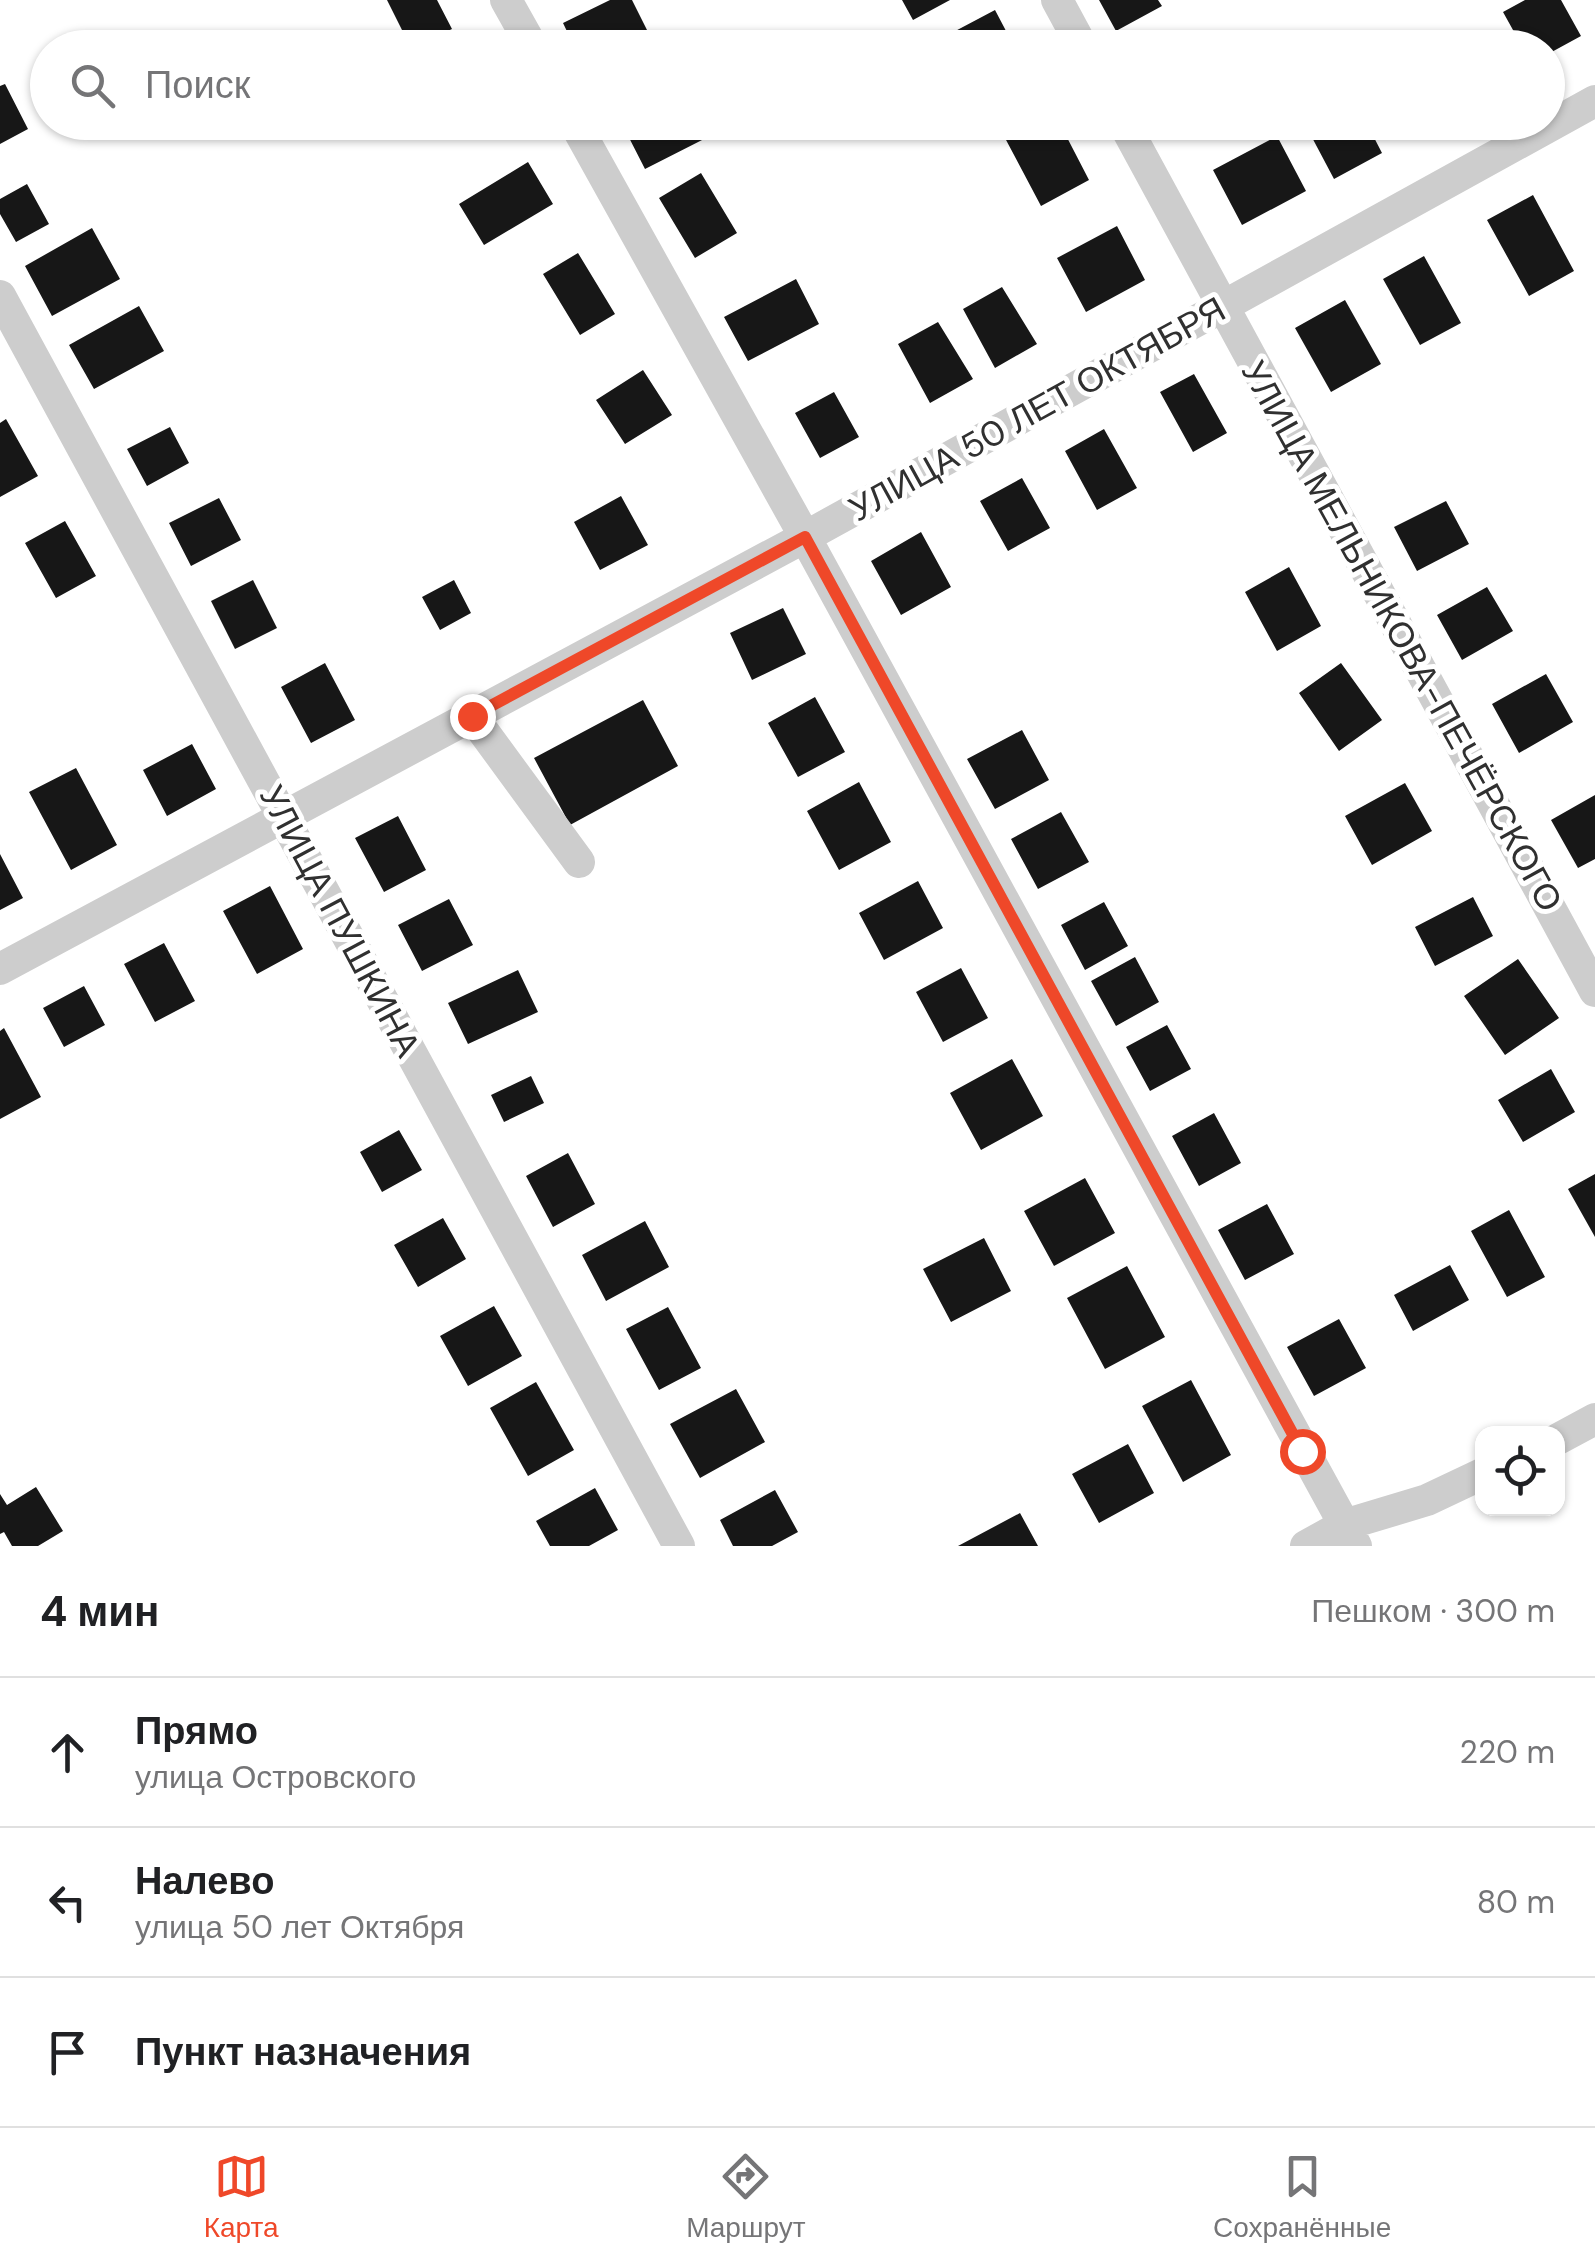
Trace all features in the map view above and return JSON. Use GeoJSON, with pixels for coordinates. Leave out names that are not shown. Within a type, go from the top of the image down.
{"type":"FeatureCollection","features":[{"type":"Feature","properties":{"kind":"street"},"geometry":{"type":"LineString","coordinates":[[506,0],[523,30]]}},
{"type":"Feature","properties":{"kind":"street"},"geometry":{"type":"LineString","coordinates":[[1057,0],[1073,30]]}},
{"type":"Feature","properties":{"kind":"street","name":"УЛИЦА 50 ЛЕТ ОКТЯБРЯ"},"geometry":{"type":"LineString","coordinates":[[1565,118],[1595,101]]}},
{"type":"Feature","properties":{"kind":"street"},"geometry":{"type":"LineString","coordinates":[[584,140],[1350,1536]]}},
{"type":"Feature","properties":{"kind":"street","name":"УЛИЦА МЕЛЬНИКОВА-ПЕЧЁРСКОГО"},"geometry":{"type":"LineString","coordinates":[[1133,140],[1595,991]]}},
{"type":"Feature","properties":{"kind":"street","name":"УЛИЦА 50 ЛЕТ ОКТЯБРЯ"},"geometry":{"type":"LineString","coordinates":[[0,969],[805,537],[1524,140]]}},
{"type":"Feature","properties":{"kind":"street","name":"УЛИЦА ПУШКИНА"},"geometry":{"type":"LineString","coordinates":[[0,296],[679,1546]]}},
{"type":"Feature","properties":{"kind":"street"},"geometry":{"type":"LineString","coordinates":[[472,716],[579,862]]}},
{"type":"Feature","properties":{"kind":"street"},"geometry":{"type":"LineString","coordinates":[[1565,1435],[1595,1419]]}},
{"type":"Feature","properties":{"kind":"street"},"geometry":{"type":"LineString","coordinates":[[1306,1546],[1350,1536],[1475,1477]]}},
{"type":"Feature","properties":{"kind":"building"},"geometry":{"type":"Polygon","coordinates":[[[387,0],[437,0],[452,29],[450,30],[402,30],[387,0]]]}},
{"type":"Feature","properties":{"kind":"building"},"geometry":{"type":"Polygon","coordinates":[[[610,0],[632,0],[647,30],[566,30],[563,23],[610,0]]]}},
{"type":"Feature","properties":{"kind":"building"},"geometry":{"type":"Polygon","coordinates":[[[902,0],[950,0],[913,20],[902,0]]]}},
{"type":"Feature","properties":{"kind":"building"},"geometry":{"type":"Polygon","coordinates":[[[1099,0],[1158,0],[1162,6],[1118,30],[1099,0]]]}},
{"type":"Feature","properties":{"kind":"building"},"geometry":{"type":"Polygon","coordinates":[[[1525,0],[1561,0],[1581,36],[1565,45],[1565,30],[1513,30],[1503,12],[1525,0]]]}},
{"type":"Feature","properties":{"kind":"building"},"geometry":{"type":"Polygon","coordinates":[[[995,10],[1006,30],[957,30],[995,10]]]}},
{"type":"Feature","properties":{"kind":"building"},"geometry":{"type":"Polygon","coordinates":[[[5,84],[28,129],[0,144],[0,86],[5,84]]]}},
{"type":"Feature","properties":{"kind":"building"},"geometry":{"type":"Polygon","coordinates":[[[630,140],[702,140],[645,169],[630,140]]]}},
{"type":"Feature","properties":{"kind":"building"},"geometry":{"type":"Polygon","coordinates":[[[1006,140],[1068,140],[1089,180],[1041,206],[1006,140]]]}},
{"type":"Feature","properties":{"kind":"building"},"geometry":{"type":"Polygon","coordinates":[[[1269,140],[1279,140],[1306,191],[1242,225],[1213,170],[1269,140]]]}},
{"type":"Feature","properties":{"kind":"building"},"geometry":{"type":"Polygon","coordinates":[[[1313,140],[1375,140],[1382,153],[1334,179],[1313,140]]]}},
{"type":"Feature","properties":{"kind":"building"},"geometry":{"type":"Polygon","coordinates":[[[528,162],[553,204],[484,245],[459,204],[528,162]]]}},
{"type":"Feature","properties":{"kind":"building"},"geometry":{"type":"Polygon","coordinates":[[[701,173],[737,233],[695,258],[659,198],[701,173]]]}},
{"type":"Feature","properties":{"kind":"building"},"geometry":{"type":"Polygon","coordinates":[[[27,184],[49,224],[16,242],[0,214],[0,199],[27,184]]]}},
{"type":"Feature","properties":{"kind":"building"},"geometry":{"type":"Polygon","coordinates":[[[1533,195],[1574,271],[1529,296],[1487,220],[1533,195]]]}},
{"type":"Feature","properties":{"kind":"building"},"geometry":{"type":"Polygon","coordinates":[[[1117,226],[1145,280],[1086,312],[1057,258],[1117,226]]]}},
{"type":"Feature","properties":{"kind":"building"},"geometry":{"type":"Polygon","coordinates":[[[92,228],[120,279],[52,316],[25,266],[92,228]]]}},
{"type":"Feature","properties":{"kind":"building"},"geometry":{"type":"Polygon","coordinates":[[[578,253],[615,314],[580,335],[543,274],[578,253]]]}},
{"type":"Feature","properties":{"kind":"building"},"geometry":{"type":"Polygon","coordinates":[[[1424,256],[1461,323],[1420,345],[1383,279],[1424,256]]]}},
{"type":"Feature","properties":{"kind":"building"},"geometry":{"type":"Polygon","coordinates":[[[796,279],[819,324],[748,361],[724,317],[796,279]]]}},
{"type":"Feature","properties":{"kind":"building"},"geometry":{"type":"Polygon","coordinates":[[[1002,287],[1037,344],[995,368],[963,309],[1002,287]]]}},
{"type":"Feature","properties":{"kind":"building"},"geometry":{"type":"Polygon","coordinates":[[[1345,300],[1381,364],[1331,392],[1295,328],[1345,300]]]}},
{"type":"Feature","properties":{"kind":"building"},"geometry":{"type":"Polygon","coordinates":[[[139,306],[164,351],[94,389],[69,345],[139,306]]]}},
{"type":"Feature","properties":{"kind":"building"},"geometry":{"type":"Polygon","coordinates":[[[938,322],[973,379],[930,403],[898,344],[938,322]]]}},
{"type":"Feature","properties":{"kind":"building"},"geometry":{"type":"Polygon","coordinates":[[[643,370],[672,415],[625,444],[596,400],[643,370]]]}},
{"type":"Feature","properties":{"kind":"building"},"geometry":{"type":"Polygon","coordinates":[[[1194,374],[1227,433],[1193,452],[1160,392],[1194,374]]]}},
{"type":"Feature","properties":{"kind":"building"},"geometry":{"type":"Polygon","coordinates":[[[834,392],[859,437],[820,458],[795,413],[834,392]]]}},
{"type":"Feature","properties":{"kind":"building"},"geometry":{"type":"Polygon","coordinates":[[[6,419],[38,476],[0,497],[0,423],[6,419]]]}},
{"type":"Feature","properties":{"kind":"building"},"geometry":{"type":"Polygon","coordinates":[[[170,427],[189,463],[147,486],[127,449],[170,427]]]}},
{"type":"Feature","properties":{"kind":"building"},"geometry":{"type":"Polygon","coordinates":[[[1104,429],[1137,488],[1097,510],[1065,451],[1104,429]]]}},
{"type":"Feature","properties":{"kind":"building"},"geometry":{"type":"Polygon","coordinates":[[[1022,478],[1050,528],[1008,551],[980,501],[1022,478]]]}},
{"type":"Feature","properties":{"kind":"building"},"geometry":{"type":"Polygon","coordinates":[[[621,496],[648,545],[600,570],[574,522],[621,496]]]}},
{"type":"Feature","properties":{"kind":"building"},"geometry":{"type":"Polygon","coordinates":[[[219,498],[241,540],[191,566],[169,523],[219,498]]]}},
{"type":"Feature","properties":{"kind":"building"},"geometry":{"type":"Polygon","coordinates":[[[1446,501],[1469,544],[1417,571],[1394,527],[1446,501]]]}},
{"type":"Feature","properties":{"kind":"building"},"geometry":{"type":"Polygon","coordinates":[[[65,521],[96,576],[56,598],[25,543],[65,521]]]}},
{"type":"Feature","properties":{"kind":"building"},"geometry":{"type":"Polygon","coordinates":[[[921,532],[951,587],[901,615],[871,561],[921,532]]]}},
{"type":"Feature","properties":{"kind":"building"},"geometry":{"type":"Polygon","coordinates":[[[1289,567],[1321,626],[1277,651],[1245,592],[1289,567]]]}},
{"type":"Feature","properties":{"kind":"building"},"geometry":{"type":"Polygon","coordinates":[[[253,580],[277,628],[235,649],[211,601],[253,580]]]}},
{"type":"Feature","properties":{"kind":"building"},"geometry":{"type":"Polygon","coordinates":[[[454,580],[471,613],[440,630],[422,597],[454,580]]]}},
{"type":"Feature","properties":{"kind":"building"},"geometry":{"type":"Polygon","coordinates":[[[1487,587],[1513,631],[1462,660],[1437,615],[1487,587]]]}},
{"type":"Feature","properties":{"kind":"building"},"geometry":{"type":"Polygon","coordinates":[[[783,608],[806,654],[752,680],[730,633],[783,608]]]}},
{"type":"Feature","properties":{"kind":"building"},"geometry":{"type":"Polygon","coordinates":[[[325,663],[355,720],[311,743],[281,687],[325,663]]]}},
{"type":"Feature","properties":{"kind":"building"},"geometry":{"type":"Polygon","coordinates":[[[1341,663],[1382,720],[1339,751],[1299,693],[1341,663]]]}},
{"type":"Feature","properties":{"kind":"building"},"geometry":{"type":"Polygon","coordinates":[[[1546,674],[1573,722],[1519,753],[1492,704],[1546,674]]]}},
{"type":"Feature","properties":{"kind":"building"},"geometry":{"type":"Polygon","coordinates":[[[815,697],[845,752],[798,777],[768,723],[815,697]]]}},
{"type":"Feature","properties":{"kind":"building"},"geometry":{"type":"Polygon","coordinates":[[[643,700],[678,766],[570,825],[534,758],[643,700]]]}},
{"type":"Feature","properties":{"kind":"building"},"geometry":{"type":"Polygon","coordinates":[[[1022,730],[1049,780],[995,809],[967,759],[1022,730]]]}},
{"type":"Feature","properties":{"kind":"building"},"geometry":{"type":"Polygon","coordinates":[[[192,744],[216,789],[167,816],[143,770],[192,744]]]}},
{"type":"Feature","properties":{"kind":"building"},"geometry":{"type":"Polygon","coordinates":[[[76,768],[117,845],[71,870],[29,792],[76,768]]]}},
{"type":"Feature","properties":{"kind":"building"},"geometry":{"type":"Polygon","coordinates":[[[859,782],[891,842],[839,870],[807,811],[859,782]]]}},
{"type":"Feature","properties":{"kind":"building"},"geometry":{"type":"Polygon","coordinates":[[[1405,783],[1432,831],[1372,865],[1345,816],[1405,783]]]}},
{"type":"Feature","properties":{"kind":"building"},"geometry":{"type":"Polygon","coordinates":[[[1595,795],[1595,859],[1578,868],[1551,820],[1595,795]]]}},
{"type":"Feature","properties":{"kind":"building"},"geometry":{"type":"Polygon","coordinates":[[[1061,812],[1089,862],[1038,889],[1011,839],[1061,812]]]}},
{"type":"Feature","properties":{"kind":"building"},"geometry":{"type":"Polygon","coordinates":[[[398,816],[426,870],[384,892],[355,838],[398,816]]]}},
{"type":"Feature","properties":{"kind":"building"},"geometry":{"type":"Polygon","coordinates":[[[0,854],[23,898],[0,910],[0,854]]]}},
{"type":"Feature","properties":{"kind":"building"},"geometry":{"type":"Polygon","coordinates":[[[918,881],[943,928],[884,960],[859,913],[918,881]]]}},
{"type":"Feature","properties":{"kind":"building"},"geometry":{"type":"Polygon","coordinates":[[[270,886],[303,949],[257,974],[223,911],[270,886]]]}},
{"type":"Feature","properties":{"kind":"building"},"geometry":{"type":"Polygon","coordinates":[[[1473,897],[1493,936],[1435,966],[1415,927],[1473,897]]]}},
{"type":"Feature","properties":{"kind":"building"},"geometry":{"type":"Polygon","coordinates":[[[449,899],[473,945],[422,971],[398,925],[449,899]]]}},
{"type":"Feature","properties":{"kind":"building"},"geometry":{"type":"Polygon","coordinates":[[[1104,902],[1128,946],[1085,970],[1061,925],[1104,902]]]}},
{"type":"Feature","properties":{"kind":"building"},"geometry":{"type":"Polygon","coordinates":[[[164,943],[195,1001],[155,1022],[124,964],[164,943]]]}},
{"type":"Feature","properties":{"kind":"building"},"geometry":{"type":"Polygon","coordinates":[[[1135,957],[1159,1002],[1116,1026],[1091,981],[1135,957]]]}},
{"type":"Feature","properties":{"kind":"building"},"geometry":{"type":"Polygon","coordinates":[[[1518,959],[1559,1018],[1505,1055],[1464,996],[1518,959]]]}},
{"type":"Feature","properties":{"kind":"building"},"geometry":{"type":"Polygon","coordinates":[[[961,968],[988,1018],[943,1042],[916,992],[961,968]]]}},
{"type":"Feature","properties":{"kind":"building"},"geometry":{"type":"Polygon","coordinates":[[[518,970],[538,1012],[468,1044],[448,1003],[518,970]]]}},
{"type":"Feature","properties":{"kind":"building"},"geometry":{"type":"Polygon","coordinates":[[[84,986],[105,1025],[64,1047],[43,1008],[84,986]]]}},
{"type":"Feature","properties":{"kind":"building"},"geometry":{"type":"Polygon","coordinates":[[[1167,1025],[1191,1069],[1150,1091],[1126,1047],[1167,1025]]]}},
{"type":"Feature","properties":{"kind":"building"},"geometry":{"type":"Polygon","coordinates":[[[4,1028],[41,1097],[0,1119],[0,1031],[4,1028]]]}},
{"type":"Feature","properties":{"kind":"building"},"geometry":{"type":"Polygon","coordinates":[[[1012,1059],[1043,1116],[981,1150],[950,1093],[1012,1059]]]}},
{"type":"Feature","properties":{"kind":"building"},"geometry":{"type":"Polygon","coordinates":[[[1551,1069],[1575,1112],[1523,1142],[1498,1100],[1551,1069]]]}},
{"type":"Feature","properties":{"kind":"building"},"geometry":{"type":"Polygon","coordinates":[[[531,1076],[544,1103],[504,1122],[491,1095],[531,1076]]]}},
{"type":"Feature","properties":{"kind":"building"},"geometry":{"type":"Polygon","coordinates":[[[1214,1113],[1241,1163],[1199,1186],[1172,1136],[1214,1113]]]}},
{"type":"Feature","properties":{"kind":"building"},"geometry":{"type":"Polygon","coordinates":[[[399,1130],[422,1170],[382,1192],[360,1152],[399,1130]]]}},
{"type":"Feature","properties":{"kind":"building"},"geometry":{"type":"Polygon","coordinates":[[[568,1153],[595,1204],[553,1227],[526,1176],[568,1153]]]}},
{"type":"Feature","properties":{"kind":"building"},"geometry":{"type":"Polygon","coordinates":[[[1595,1174],[1595,1237],[1568,1189],[1595,1174]]]}},
{"type":"Feature","properties":{"kind":"building"},"geometry":{"type":"Polygon","coordinates":[[[1085,1178],[1115,1233],[1054,1266],[1024,1211],[1085,1178]]]}},
{"type":"Feature","properties":{"kind":"building"},"geometry":{"type":"Polygon","coordinates":[[[1267,1204],[1294,1254],[1245,1280],[1218,1230],[1267,1204]]]}},
{"type":"Feature","properties":{"kind":"building"},"geometry":{"type":"Polygon","coordinates":[[[1509,1210],[1545,1277],[1507,1297],[1471,1231],[1509,1210]]]}},
{"type":"Feature","properties":{"kind":"building"},"geometry":{"type":"Polygon","coordinates":[[[443,1218],[466,1259],[418,1287],[394,1245],[443,1218]]]}},
{"type":"Feature","properties":{"kind":"building"},"geometry":{"type":"Polygon","coordinates":[[[645,1221],[669,1267],[606,1301],[582,1255],[645,1221]]]}},
{"type":"Feature","properties":{"kind":"building"},"geometry":{"type":"Polygon","coordinates":[[[984,1238],[1011,1291],[951,1322],[923,1269],[984,1238]]]}},
{"type":"Feature","properties":{"kind":"building"},"geometry":{"type":"Polygon","coordinates":[[[1450,1265],[1469,1300],[1413,1331],[1394,1295],[1450,1265]]]}},
{"type":"Feature","properties":{"kind":"building"},"geometry":{"type":"Polygon","coordinates":[[[1127,1266],[1165,1337],[1105,1369],[1067,1298],[1127,1266]]]}},
{"type":"Feature","properties":{"kind":"building"},"geometry":{"type":"Polygon","coordinates":[[[494,1306],[522,1356],[468,1386],[440,1336],[494,1306]]]}},
{"type":"Feature","properties":{"kind":"building"},"geometry":{"type":"Polygon","coordinates":[[[668,1307],[701,1368],[659,1390],[626,1329],[668,1307]]]}},
{"type":"Feature","properties":{"kind":"building"},"geometry":{"type":"Polygon","coordinates":[[[1339,1319],[1366,1368],[1314,1396],[1287,1347],[1339,1319]]]}},
{"type":"Feature","properties":{"kind":"building"},"geometry":{"type":"Polygon","coordinates":[[[1191,1380],[1231,1455],[1183,1482],[1142,1406],[1191,1380]]]}},
{"type":"Feature","properties":{"kind":"building"},"geometry":{"type":"Polygon","coordinates":[[[536,1382],[574,1450],[528,1476],[490,1408],[536,1382]]]}},
{"type":"Feature","properties":{"kind":"building"},"geometry":{"type":"Polygon","coordinates":[[[736,1389],[765,1442],[700,1478],[670,1424],[736,1389]]]}},
{"type":"Feature","properties":{"kind":"building"},"geometry":{"type":"Polygon","coordinates":[[[1128,1444],[1154,1493],[1099,1523],[1072,1474],[1128,1444]]]}},
{"type":"Feature","properties":{"kind":"building"},"geometry":{"type":"Polygon","coordinates":[[[36,1487],[63,1531],[38,1546],[12,1546],[4,1532],[0,1534],[0,1494],[7,1505],[36,1487]]]}},
{"type":"Feature","properties":{"kind":"building"},"geometry":{"type":"Polygon","coordinates":[[[595,1488],[618,1530],[589,1546],[550,1546],[536,1521],[595,1488]]]}},
{"type":"Feature","properties":{"kind":"building"},"geometry":{"type":"Polygon","coordinates":[[[775,1490],[798,1532],[772,1546],[733,1546],[720,1520],[775,1490]]]}},
{"type":"Feature","properties":{"kind":"building"},"geometry":{"type":"Polygon","coordinates":[[[1020,1513],[1038,1546],[958,1546],[1020,1513]]]}},
{"type":"Feature","properties":{"kind":"route"},"geometry":{"type":"LineString","coordinates":[[472,716],[805,537],[1302,1451]]}}]}
